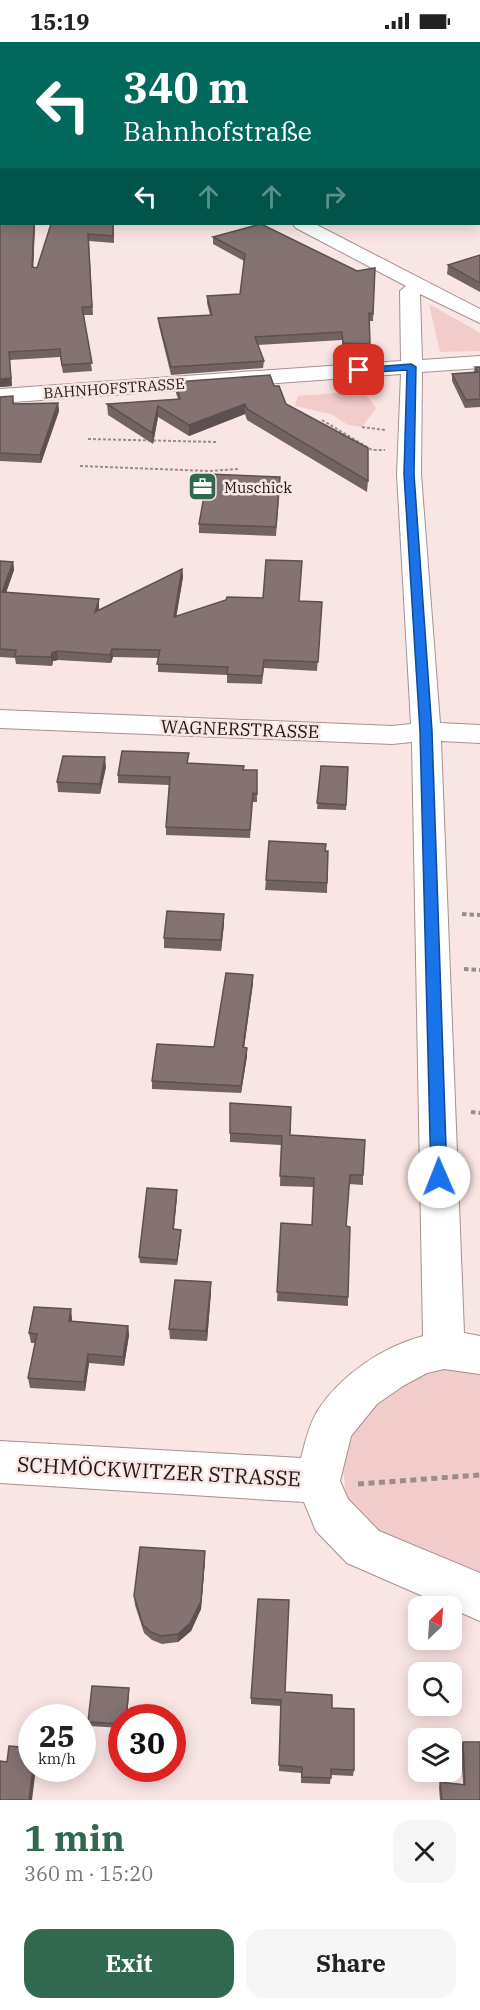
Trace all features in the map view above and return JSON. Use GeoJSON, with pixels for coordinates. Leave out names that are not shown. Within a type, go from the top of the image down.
{"type":"FeatureCollection","features":[{"type":"Feature","properties":{"kind":"street"},"geometry":{"type":"LineString","coordinates":[[304,225],[480,317]]}},
{"type":"Feature","properties":{"kind":"street"},"geometry":{"type":"LineString","coordinates":[[421,287],[410,291],[409,452],[462,1353],[419,1356],[388,1372],[362,1390],[333,1425],[318,1481],[332,1515],[363,1547],[480,1597]]}},
{"type":"Feature","properties":{"kind":"street","name":"BAHNHOFSTRASSE"},"geometry":{"type":"LineString","coordinates":[[0,396],[480,362]]}},
{"type":"Feature","properties":{"kind":"street","name":"WAGNERSTRASSE"},"geometry":{"type":"LineString","coordinates":[[0,719],[392,735],[426,731],[480,734]]}},
{"type":"Feature","properties":{"kind":"street","name":"SCHMÖCKWITZER STRASSE"},"geometry":{"type":"LineString","coordinates":[[0,1462],[318,1481]]}},
{"type":"Feature","properties":{"kind":"path"},"geometry":{"type":"LineString","coordinates":[[322,420],[372,450],[409,452]]}},
{"type":"Feature","properties":{"kind":"path"},"geometry":{"type":"LineString","coordinates":[[88,439],[218,442]]}},
{"type":"Feature","properties":{"kind":"path"},"geometry":{"type":"LineString","coordinates":[[80,466],[209,471],[238,469]]}},
{"type":"Feature","properties":{"kind":"path"},"geometry":{"type":"LineString","coordinates":[[318,1481],[349,1485],[480,1475]]}},
{"type":"Feature","properties":{"kind":"shaded area"},"geometry":{"type":"Polygon","coordinates":[[[429,304],[480,333],[480,351],[440,352],[429,304]]]}},
{"type":"Feature","properties":{"kind":"shaded area"},"geometry":{"type":"Polygon","coordinates":[[[363,391],[376,408],[362,427],[348,425],[331,414],[295,406],[298,396],[363,391]]]}},
{"type":"Feature","properties":{"kind":"shaded area"},"geometry":{"type":"Polygon","coordinates":[[[475,1367],[480,1369],[480,1572],[370,1527],[347,1505],[342,1457],[349,1433],[365,1410],[424,1372],[475,1367]]]}},
{"type":"Feature","properties":{"kind":"building"},"geometry":{"type":"Polygon","coordinates":[[[0,225],[34,225],[32,267],[37,268],[51,225],[113,225],[113,236],[88,234],[92,307],[82,307],[92,363],[62,365],[60,349],[9,352],[11,378],[0,379],[0,225]]]}},
{"type":"Feature","properties":{"kind":"building"},"geometry":{"type":"Polygon","coordinates":[[[263,225],[357,271],[375,268],[373,314],[369,313],[370,344],[343,343],[342,332],[255,337],[264,361],[171,367],[158,318],[212,315],[207,296],[240,294],[245,254],[213,237],[263,225]]]}},
{"type":"Feature","properties":{"kind":"building"},"geometry":{"type":"Polygon","coordinates":[[[480,255],[480,283],[448,265],[480,255]]]}},
{"type":"Feature","properties":{"kind":"building"},"geometry":{"type":"Polygon","coordinates":[[[475,367],[480,367],[480,399],[466,400],[452,374],[478,372],[475,367]]]}},
{"type":"Feature","properties":{"kind":"building"},"geometry":{"type":"Polygon","coordinates":[[[270,375],[274,386],[279,386],[286,404],[368,448],[368,481],[247,409],[245,404],[189,425],[158,406],[152,433],[107,404],[180,399],[176,382],[270,375]]]}},
{"type":"Feature","properties":{"kind":"building"},"geometry":{"type":"Polygon","coordinates":[[[13,396],[13,404],[58,403],[40,455],[0,453],[0,397],[13,396]]]}},
{"type":"Feature","properties":{"kind":"building"},"geometry":{"type":"Polygon","coordinates":[[[208,474],[280,477],[276,527],[199,524],[208,474]]]}},
{"type":"Feature","properties":{"kind":"building"},"geometry":{"type":"Polygon","coordinates":[[[266,560],[302,561],[299,601],[322,602],[318,662],[264,660],[262,676],[227,674],[228,667],[157,664],[160,650],[112,649],[110,655],[57,651],[52,653],[51,657],[15,656],[16,650],[0,649],[0,561],[13,562],[2,592],[99,599],[95,612],[182,569],[174,617],[226,600],[227,597],[263,598],[266,560]]]}},
{"type":"Feature","properties":{"kind":"building"},"geometry":{"type":"Polygon","coordinates":[[[122,751],[189,753],[187,763],[244,766],[243,770],[257,770],[257,794],[253,793],[250,830],[166,827],[170,777],[118,775],[122,751]]]}},
{"type":"Feature","properties":{"kind":"building"},"geometry":{"type":"Polygon","coordinates":[[[63,756],[105,757],[100,784],[57,782],[63,756]]]}},
{"type":"Feature","properties":{"kind":"building"},"geometry":{"type":"Polygon","coordinates":[[[321,766],[348,767],[346,805],[317,803],[321,766]]]}},
{"type":"Feature","properties":{"kind":"building"},"geometry":{"type":"Polygon","coordinates":[[[269,841],[326,844],[325,851],[328,851],[327,883],[266,880],[269,841]]]}},
{"type":"Feature","properties":{"kind":"building"},"geometry":{"type":"Polygon","coordinates":[[[167,911],[224,914],[221,940],[164,938],[167,911]]]}},
{"type":"Feature","properties":{"kind":"building"},"geometry":{"type":"Polygon","coordinates":[[[226,973],[253,975],[243,1047],[247,1048],[241,1086],[152,1081],[157,1044],[214,1047],[226,973]]]}},
{"type":"Feature","properties":{"kind":"building"},"geometry":{"type":"Polygon","coordinates":[[[230,1103],[291,1107],[290,1135],[365,1140],[363,1175],[350,1175],[346,1226],[350,1227],[348,1297],[277,1292],[281,1223],[312,1225],[314,1178],[280,1176],[282,1136],[230,1133],[230,1103]]]}},
{"type":"Feature","properties":{"kind":"building"},"geometry":{"type":"Polygon","coordinates":[[[147,1188],[177,1190],[173,1229],[181,1230],[177,1260],[139,1257],[147,1188]]]}},
{"type":"Feature","properties":{"kind":"building"},"geometry":{"type":"Polygon","coordinates":[[[175,1280],[211,1282],[206,1331],[169,1329],[175,1280]]]}},
{"type":"Feature","properties":{"kind":"building"},"geometry":{"type":"Polygon","coordinates":[[[34,1307],[71,1309],[69,1321],[128,1326],[123,1357],[88,1354],[84,1382],[28,1378],[37,1334],[29,1333],[34,1307]]]}},
{"type":"Feature","properties":{"kind":"building"},"geometry":{"type":"Polygon","coordinates":[[[140,1547],[205,1551],[201,1601],[190,1623],[178,1634],[161,1636],[151,1632],[143,1625],[134,1596],[140,1547]]]}},
{"type":"Feature","properties":{"kind":"building"},"geometry":{"type":"Polygon","coordinates":[[[258,1599],[289,1600],[285,1692],[332,1695],[332,1708],[354,1709],[354,1770],[331,1769],[331,1778],[302,1777],[302,1767],[279,1765],[281,1700],[251,1698],[258,1599]]]}},
{"type":"Feature","properties":{"kind":"building"},"geometry":{"type":"Polygon","coordinates":[[[92,1686],[129,1688],[127,1704],[108,1704],[108,1723],[96,1722],[96,1704],[90,1704],[92,1686]]]}},
{"type":"Feature","properties":{"kind":"building"},"geometry":{"type":"Polygon","coordinates":[[[463,1742],[480,1742],[480,1800],[442,1800],[440,1782],[465,1785],[463,1742]]]}},
{"type":"Feature","properties":{"kind":"building"},"geometry":{"type":"Polygon","coordinates":[[[9,1746],[18,1747],[18,1782],[31,1782],[29,1800],[0,1800],[0,1761],[7,1762],[9,1746]]]}},
{"type":"Feature","properties":{"kind":"place","name":"Muschick"},"geometry":{"type":"Point","coordinates":[203,487]}},
{"type":"Feature","properties":{"kind":"route"},"geometry":{"type":"LineString","coordinates":[[359,370],[411,367],[409,474],[426,731],[439,1177]]}}]}
